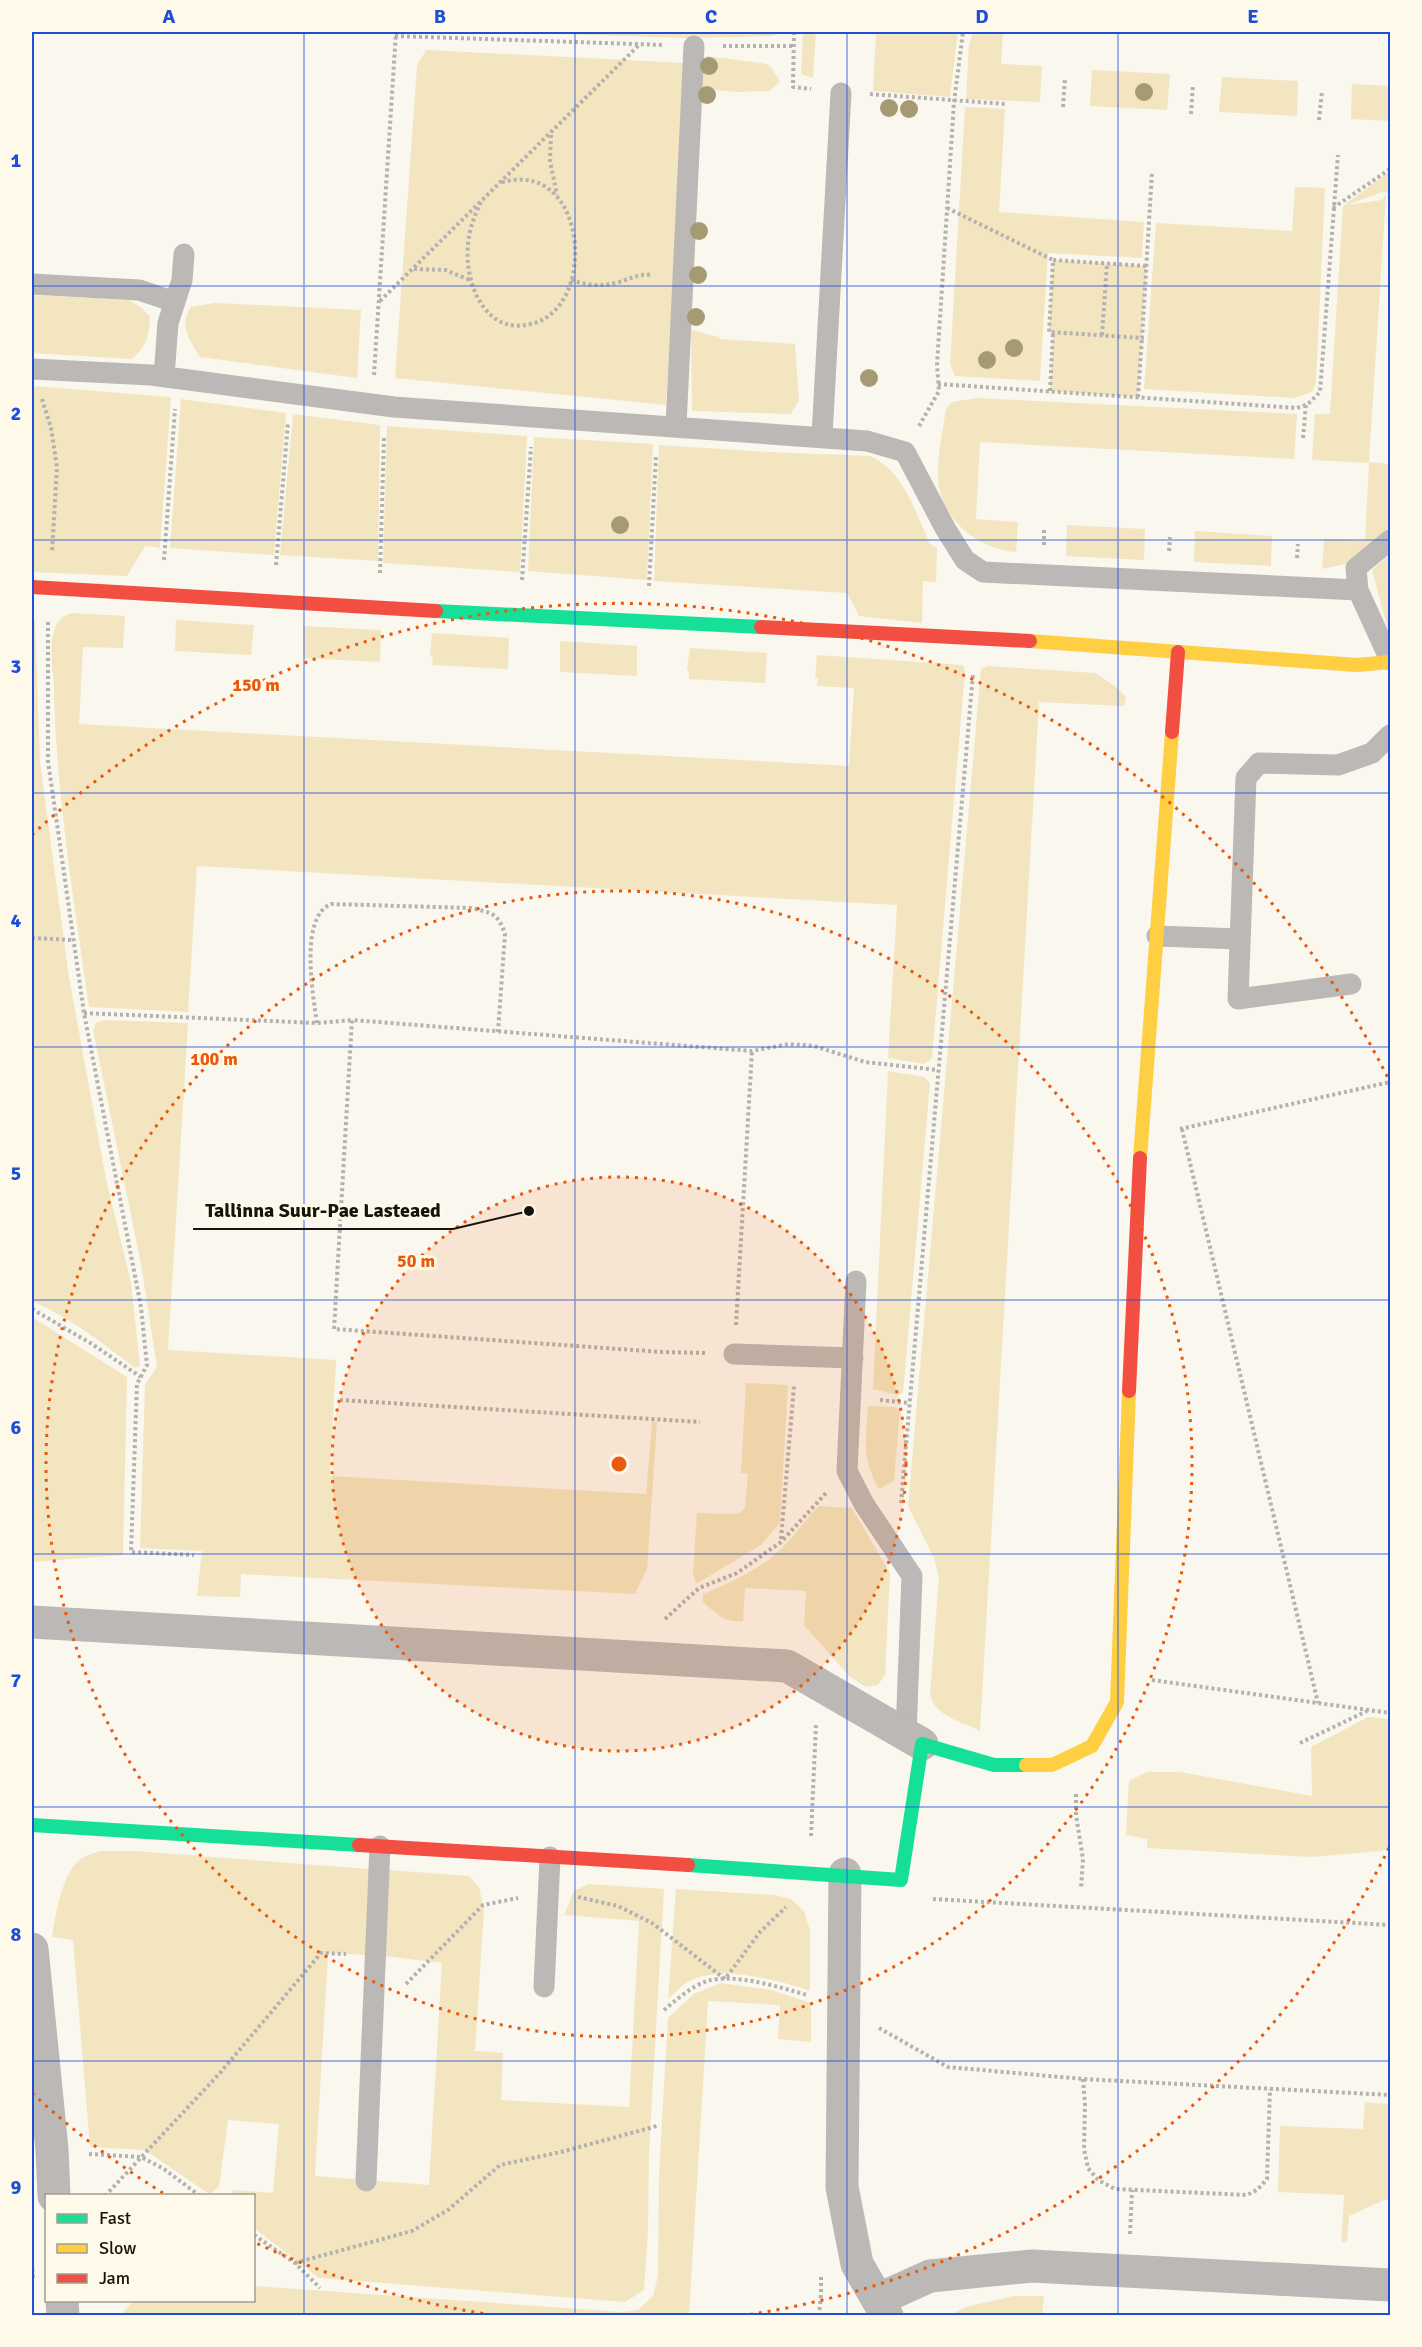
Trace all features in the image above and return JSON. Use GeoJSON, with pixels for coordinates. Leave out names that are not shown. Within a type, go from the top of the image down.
{"type":"FeatureCollection","features":[{"type":"Feature","properties":{"kind":"street"},"geometry":{"type":"LineString","coordinates":[[32,587],[520,616],[975,637],[1357,665],[1390,661]]}},
{"type":"Feature","properties":{"kind":"street"},"geometry":{"type":"LineString","coordinates":[[32,1622],[787,1666],[914,1739],[994,1765],[1053,1764],[1092,1746],[1117,1702],[1135,1237],[1178,652]]}},
{"type":"Feature","properties":{"kind":"street"},"geometry":{"type":"LineString","coordinates":[[32,1825],[845,1874],[901,1880],[914,1739]]}},
{"type":"Feature","properties":{"kind":"street"},"geometry":{"type":"LineString","coordinates":[[845,1874],[842,2187],[857,2264],[883,2307],[930,2276],[1032,2266],[1390,2285]]}},
{"type":"Feature","properties":{"kind":"street"},"geometry":{"type":"LineString","coordinates":[[32,1949],[54,2194]]}},
{"type":"Feature","properties":{"kind":"lane"},"geometry":{"type":"LineString","coordinates":[[666,425],[682,292],[694,46]]}},
{"type":"Feature","properties":{"kind":"lane"},"geometry":{"type":"LineString","coordinates":[[822,436],[842,93]]}},
{"type":"Feature","properties":{"kind":"lane"},"geometry":{"type":"LineString","coordinates":[[171,377],[168,323],[182,280],[184,254]]}},
{"type":"Feature","properties":{"kind":"lane"},"geometry":{"type":"LineString","coordinates":[[32,284],[139,290],[175,302]]}},
{"type":"Feature","properties":{"kind":"lane"},"geometry":{"type":"LineString","coordinates":[[32,369],[171,377],[379,405],[867,441],[905,452],[945,528],[965,560],[983,572],[1358,590]]}},
{"type":"Feature","properties":{"kind":"lane"},"geometry":{"type":"LineString","coordinates":[[1390,540],[1356,568],[1358,590],[1390,661]]}},
{"type":"Feature","properties":{"kind":"lane"},"geometry":{"type":"LineString","coordinates":[[1351,984],[1238,999],[1246,778],[1259,763],[1338,765],[1372,753],[1390,735]]}},
{"type":"Feature","properties":{"kind":"lane"},"geometry":{"type":"LineString","coordinates":[[1157,936],[1240,939]]}},
{"type":"Feature","properties":{"kind":"lane"},"geometry":{"type":"LineString","coordinates":[[856,1281],[847,1471],[864,1504],[912,1576],[914,1739]]}},
{"type":"Feature","properties":{"kind":"lane"},"geometry":{"type":"LineString","coordinates":[[734,1354],[853,1358]]}},
{"type":"Feature","properties":{"kind":"lane"},"geometry":{"type":"LineString","coordinates":[[366,2181],[380,1846]]}},
{"type":"Feature","properties":{"kind":"lane"},"geometry":{"type":"LineString","coordinates":[[544,1987],[550,1857]]}},
{"type":"Feature","properties":{"kind":"path"},"geometry":{"type":"LineString","coordinates":[[794,32],[793,87],[954,102],[1005,104]]}},
{"type":"Feature","properties":{"kind":"path"},"geometry":{"type":"LineString","coordinates":[[905,452],[939,391],[937,365],[954,102],[963,32]]}},
{"type":"Feature","properties":{"kind":"path"},"geometry":{"type":"LineString","coordinates":[[379,608],[379,302],[396,34],[694,46],[793,46]]}},
{"type":"Feature","properties":{"kind":"path"},"geometry":{"type":"LineString","coordinates":[[379,302],[640,44]]}},
{"type":"Feature","properties":{"kind":"path"},"geometry":{"type":"LineString","coordinates":[[1063,107],[1065,78]]}},
{"type":"Feature","properties":{"kind":"path"},"geometry":{"type":"LineString","coordinates":[[1191,114],[1193,85]]}},
{"type":"Feature","properties":{"kind":"path"},"geometry":{"type":"LineString","coordinates":[[1319,120],[1322,92]]}},
{"type":"Feature","properties":{"kind":"path"},"geometry":{"type":"LineString","coordinates":[[481,202],[473,221],[468,244],[470,281],[483,307],[490,314],[504,323],[518,326],[533,324],[548,315],[566,295],[575,259],[573,227],[558,196],[549,161],[552,132]]}},
{"type":"Feature","properties":{"kind":"path"},"geometry":{"type":"LineString","coordinates":[[938,384],[1296,408],[1306,404],[1320,392],[1338,155]]}},
{"type":"Feature","properties":{"kind":"path"},"geometry":{"type":"LineString","coordinates":[[1333,208],[1390,169]]}},
{"type":"Feature","properties":{"kind":"path"},"geometry":{"type":"LineString","coordinates":[[1138,397],[1152,172]]}},
{"type":"Feature","properties":{"kind":"path"},"geometry":{"type":"LineString","coordinates":[[500,183],[511,179],[530,179],[548,186],[558,196]]}},
{"type":"Feature","properties":{"kind":"path"},"geometry":{"type":"LineString","coordinates":[[947,208],[1053,260],[1146,266]]}},
{"type":"Feature","properties":{"kind":"path"},"geometry":{"type":"LineString","coordinates":[[1053,260],[1049,332],[1142,338]]}},
{"type":"Feature","properties":{"kind":"path"},"geometry":{"type":"LineString","coordinates":[[1102,335],[1107,264]]}},
{"type":"Feature","properties":{"kind":"path"},"geometry":{"type":"LineString","coordinates":[[412,270],[425,268],[445,270],[470,281]]}},
{"type":"Feature","properties":{"kind":"path"},"geometry":{"type":"LineString","coordinates":[[571,280],[596,286],[615,283],[642,274],[651,274],[682,292]]}},
{"type":"Feature","properties":{"kind":"path"},"geometry":{"type":"LineString","coordinates":[[1050,392],[1053,332]]}},
{"type":"Feature","properties":{"kind":"path"},"geometry":{"type":"LineString","coordinates":[[32,369],[51,428],[57,467],[50,588],[48,761],[84,1013],[141,1307],[147,1365],[137,1384],[131,1552],[194,1556]]}},
{"type":"Feature","properties":{"kind":"path"},"geometry":{"type":"LineString","coordinates":[[161,596],[171,377]]}},
{"type":"Feature","properties":{"kind":"path"},"geometry":{"type":"LineString","coordinates":[[273,602],[291,393]]}},
{"type":"Feature","properties":{"kind":"path"},"geometry":{"type":"LineString","coordinates":[[1303,438],[1306,404]]}},
{"type":"Feature","properties":{"kind":"path"},"geometry":{"type":"LineString","coordinates":[[520,616],[533,416]]}},
{"type":"Feature","properties":{"kind":"path"},"geometry":{"type":"LineString","coordinates":[[648,622],[666,425]]}},
{"type":"Feature","properties":{"kind":"path"},"geometry":{"type":"LineString","coordinates":[[905,1511],[901,1502],[975,637]]}},
{"type":"Feature","properties":{"kind":"path"},"geometry":{"type":"LineString","coordinates":[[317,1023],[310,980],[314,922],[323,907],[331,904],[471,908],[490,912],[500,921],[505,934],[498,1032]]}},
{"type":"Feature","properties":{"kind":"path"},"geometry":{"type":"LineString","coordinates":[[32,938],[73,940]]}},
{"type":"Feature","properties":{"kind":"path"},"geometry":{"type":"LineString","coordinates":[[84,1013],[317,1023],[352,1020],[752,1051],[789,1044],[814,1046],[865,1062],[938,1070]]}},
{"type":"Feature","properties":{"kind":"path"},"geometry":{"type":"LineString","coordinates":[[352,1020],[334,1329],[662,1352],[734,1354],[752,1051]]}},
{"type":"Feature","properties":{"kind":"path"},"geometry":{"type":"LineString","coordinates":[[1141,1138],[1390,1082]]}},
{"type":"Feature","properties":{"kind":"path"},"geometry":{"type":"LineString","coordinates":[[1182,1129],[1318,1704]]}},
{"type":"Feature","properties":{"kind":"path"},"geometry":{"type":"LineString","coordinates":[[32,1309],[84,1339],[141,1377]]}},
{"type":"Feature","properties":{"kind":"path"},"geometry":{"type":"LineString","coordinates":[[781,1542],[794,1376]]}},
{"type":"Feature","properties":{"kind":"path"},"geometry":{"type":"LineString","coordinates":[[340,1400],[699,1422]]}},
{"type":"Feature","properties":{"kind":"path"},"geometry":{"type":"LineString","coordinates":[[665,1619],[699,1588],[737,1573],[781,1542],[847,1471]]}},
{"type":"Feature","properties":{"kind":"path"},"geometry":{"type":"LineString","coordinates":[[1118,1676],[1390,1713]]}},
{"type":"Feature","properties":{"kind":"path"},"geometry":{"type":"LineString","coordinates":[[810,1872],[818,1684]]}},
{"type":"Feature","properties":{"kind":"path"},"geometry":{"type":"LineString","coordinates":[[1300,1743],[1368,1710]]}},
{"type":"Feature","properties":{"kind":"path"},"geometry":{"type":"LineString","coordinates":[[1075,1754],[1076,1815],[1083,1859],[1081,1889]]}},
{"type":"Feature","properties":{"kind":"path"},"geometry":{"type":"LineString","coordinates":[[373,2019],[483,1905],[549,1892],[618,1906],[652,1923],[725,1979]]}},
{"type":"Feature","properties":{"kind":"path"},"geometry":{"type":"LineString","coordinates":[[921,1898],[1390,1925]]}},
{"type":"Feature","properties":{"kind":"path"},"geometry":{"type":"LineString","coordinates":[[725,1979],[760,1932],[789,1904]]}},
{"type":"Feature","properties":{"kind":"path"},"geometry":{"type":"LineString","coordinates":[[107,2194],[220,2073],[321,1953],[375,1956]]}},
{"type":"Feature","properties":{"kind":"path"},"geometry":{"type":"LineString","coordinates":[[664,2010],[705,1982],[725,1979],[771,1985],[816,1998]]}},
{"type":"Feature","properties":{"kind":"path"},"geometry":{"type":"LineString","coordinates":[[870,2023],[948,2067],[1083,2079],[1390,2095]]}},
{"type":"Feature","properties":{"kind":"path"},"geometry":{"type":"LineString","coordinates":[[1083,2079],[1084,2149],[1088,2168],[1098,2180],[1114,2189],[1132,2190],[1247,2195],[1257,2190],[1267,2179],[1270,2089]]}},
{"type":"Feature","properties":{"kind":"path"},"geometry":{"type":"LineString","coordinates":[[295,2263],[412,2231],[448,2210],[500,2165],[561,2152],[657,2126]]}},
{"type":"Feature","properties":{"kind":"path"},"geometry":{"type":"LineString","coordinates":[[52,2153],[141,2157],[164,2169],[197,2194]]}},
{"type":"Feature","properties":{"kind":"path"},"geometry":{"type":"LineString","coordinates":[[1128,2271],[1132,2190]]}},
{"type":"Feature","properties":{"kind":"path"},"geometry":{"type":"LineString","coordinates":[[255,2236],[295,2263],[320,2288]]}},
{"type":"Feature","properties":{"kind":"shaded area"},"geometry":{"type":"Polygon","coordinates":[[[492,32],[782,32],[772,36],[689,38],[492,32]]]}},
{"type":"Feature","properties":{"kind":"shaded area"},"geometry":{"type":"Polygon","coordinates":[[[803,32],[816,32],[813,78],[801,74],[803,32]]]}},
{"type":"Feature","properties":{"kind":"shaded area"},"geometry":{"type":"Polygon","coordinates":[[[876,32],[958,32],[950,97],[873,91],[876,32]]]}},
{"type":"Feature","properties":{"kind":"shaded area"},"geometry":{"type":"Polygon","coordinates":[[[973,32],[1003,32],[1001,64],[1042,66],[1040,102],[966,99],[969,45],[973,32]]]}},
{"type":"Feature","properties":{"kind":"shaded area"},"geometry":{"type":"Polygon","coordinates":[[[426,50],[685,63],[666,405],[395,378],[417,66],[426,50]]]}},
{"type":"Feature","properties":{"kind":"shaded area"},"geometry":{"type":"Polygon","coordinates":[[[706,56],[767,64],[780,82],[769,91],[736,92],[702,89],[703,60],[706,56]]]}},
{"type":"Feature","properties":{"kind":"shaded area"},"geometry":{"type":"Polygon","coordinates":[[[1092,70],[1170,74],[1167,110],[1090,106],[1092,70]]]}},
{"type":"Feature","properties":{"kind":"shaded area"},"geometry":{"type":"Polygon","coordinates":[[[1222,77],[1298,81],[1297,116],[1219,112],[1222,77]]]}},
{"type":"Feature","properties":{"kind":"shaded area"},"geometry":{"type":"Polygon","coordinates":[[[1352,84],[1390,86],[1390,121],[1351,119],[1352,84]]]}},
{"type":"Feature","properties":{"kind":"shaded area"},"geometry":{"type":"Polygon","coordinates":[[[965,107],[1005,109],[999,212],[1144,222],[1142,258],[1048,253],[1040,381],[955,376],[950,364],[965,107]]]}},
{"type":"Feature","properties":{"kind":"shaded area"},"geometry":{"type":"Polygon","coordinates":[[[1390,171],[1390,193],[1382,192],[1347,205],[1382,200],[1386,194],[1369,462],[1390,464],[1390,527],[1345,564],[1322,569],[1324,539],[1365,540],[1369,463],[1312,460],[1315,414],[1330,414],[1343,206],[1390,171]]]}},
{"type":"Feature","properties":{"kind":"shaded area"},"geometry":{"type":"Polygon","coordinates":[[[1295,187],[1325,188],[1316,382],[1312,392],[1294,398],[1144,389],[1156,223],[1292,231],[1295,187]]]}},
{"type":"Feature","properties":{"kind":"shaded area"},"geometry":{"type":"Polygon","coordinates":[[[1053,260],[1146,266],[1138,397],[1050,391],[1053,333],[1049,332],[1053,260]]]}},
{"type":"Feature","properties":{"kind":"shaded area"},"geometry":{"type":"Polygon","coordinates":[[[32,295],[128,300],[141,307],[150,317],[146,341],[132,359],[32,353],[32,295]]]}},
{"type":"Feature","properties":{"kind":"shaded area"},"geometry":{"type":"Polygon","coordinates":[[[215,303],[361,310],[357,378],[200,357],[185,327],[187,314],[191,307],[215,303]]]}},
{"type":"Feature","properties":{"kind":"shaded area"},"geometry":{"type":"Polygon","coordinates":[[[691,330],[720,339],[795,344],[799,400],[791,414],[692,411],[691,330]]]}},
{"type":"Feature","properties":{"kind":"shaded area"},"geometry":{"type":"Polygon","coordinates":[[[32,386],[171,397],[160,548],[145,546],[127,576],[32,572],[32,386]]]}},
{"type":"Feature","properties":{"kind":"shaded area"},"geometry":{"type":"Polygon","coordinates":[[[977,398],[1297,414],[1294,459],[980,442],[976,519],[1018,522],[1016,552],[1002,550],[975,538],[963,529],[953,519],[940,493],[938,461],[946,408],[952,402],[977,398]]]}},
{"type":"Feature","properties":{"kind":"shaded area"},"geometry":{"type":"Polygon","coordinates":[[[181,399],[286,413],[274,555],[170,548],[181,399]]]}},
{"type":"Feature","properties":{"kind":"shaded area"},"geometry":{"type":"Polygon","coordinates":[[[293,414],[380,425],[378,561],[280,555],[293,414]]]}},
{"type":"Feature","properties":{"kind":"shaded area"},"geometry":{"type":"Polygon","coordinates":[[[387,426],[527,436],[520,572],[383,563],[387,426]]]}},
{"type":"Feature","properties":{"kind":"shaded area"},"geometry":{"type":"Polygon","coordinates":[[[534,437],[653,444],[647,580],[528,571],[534,437]]]}},
{"type":"Feature","properties":{"kind":"shaded area"},"geometry":{"type":"Polygon","coordinates":[[[659,445],[870,456],[882,463],[892,472],[908,494],[930,544],[937,548],[936,582],[923,581],[922,623],[859,616],[847,593],[654,581],[659,445]]]}},
{"type":"Feature","properties":{"kind":"shaded area"},"geometry":{"type":"Polygon","coordinates":[[[1067,525],[1145,529],[1144,560],[1066,556],[1067,525]]]}},
{"type":"Feature","properties":{"kind":"shaded area"},"geometry":{"type":"Polygon","coordinates":[[[1195,531],[1272,536],[1271,566],[1194,562],[1195,531]]]}},
{"type":"Feature","properties":{"kind":"shaded area"},"geometry":{"type":"Polygon","coordinates":[[[1390,554],[1390,634],[1389,634],[1372,570],[1390,554]]]}},
{"type":"Feature","properties":{"kind":"shaded area"},"geometry":{"type":"Polygon","coordinates":[[[71,613],[125,616],[123,648],[83,647],[79,724],[849,766],[854,688],[817,686],[818,678],[815,678],[817,655],[963,665],[965,671],[932,1058],[924,1064],[888,1058],[897,905],[197,866],[188,1012],[89,1007],[62,808],[55,728],[52,642],[56,625],[71,613]]]}},
{"type":"Feature","properties":{"kind":"shaded area"},"geometry":{"type":"Polygon","coordinates":[[[32,617],[35,620],[40,763],[69,977],[106,1179],[131,1283],[140,1366],[135,1368],[73,1323],[32,1301],[32,617]]]}},
{"type":"Feature","properties":{"kind":"shaded area"},"geometry":{"type":"Polygon","coordinates":[[[176,620],[254,625],[251,655],[175,651],[176,620]]]}},
{"type":"Feature","properties":{"kind":"shaded area"},"geometry":{"type":"Polygon","coordinates":[[[303,626],[381,630],[380,662],[303,658],[303,626]]]}},
{"type":"Feature","properties":{"kind":"shaded area"},"geometry":{"type":"Polygon","coordinates":[[[432,633],[509,638],[508,669],[432,665],[433,657],[430,656],[432,633]]]}},
{"type":"Feature","properties":{"kind":"shaded area"},"geometry":{"type":"Polygon","coordinates":[[[560,641],[637,646],[637,676],[560,672],[560,641]]]}},
{"type":"Feature","properties":{"kind":"shaded area"},"geometry":{"type":"Polygon","coordinates":[[[690,648],[767,653],[765,683],[689,679],[687,670],[690,648]]]}},
{"type":"Feature","properties":{"kind":"shaded area"},"geometry":{"type":"Polygon","coordinates":[[[988,666],[1095,673],[1115,686],[1126,697],[1124,706],[1039,702],[980,1731],[943,1713],[933,1702],[930,1694],[939,1577],[934,1558],[908,1506],[981,669],[988,666]]]}},
{"type":"Feature","properties":{"kind":"shaded area"},"geometry":{"type":"Polygon","coordinates":[[[104,1020],[188,1023],[168,1350],[336,1360],[330,1476],[646,1494],[652,1422],[657,1422],[647,1569],[635,1594],[241,1574],[240,1597],[197,1596],[202,1551],[140,1548],[145,1385],[157,1367],[141,1264],[93,1030],[96,1023],[104,1020]]]}},
{"type":"Feature","properties":{"kind":"shaded area"},"geometry":{"type":"Polygon","coordinates":[[[888,1071],[924,1077],[930,1083],[903,1393],[898,1395],[873,1389],[888,1071]]]}},
{"type":"Feature","properties":{"kind":"shaded area"},"geometry":{"type":"Polygon","coordinates":[[[32,1317],[127,1377],[123,1555],[32,1562],[32,1317]]]}},
{"type":"Feature","properties":{"kind":"shaded area"},"geometry":{"type":"Polygon","coordinates":[[[746,1383],[788,1385],[780,1523],[761,1545],[696,1584],[693,1574],[697,1513],[738,1514],[745,1508],[748,1474],[741,1473],[746,1383]]]}},
{"type":"Feature","properties":{"kind":"shaded area"},"geometry":{"type":"Polygon","coordinates":[[[868,1406],[894,1407],[900,1410],[894,1481],[879,1489],[867,1458],[868,1406]]]}},
{"type":"Feature","properties":{"kind":"shaded area"},"geometry":{"type":"Polygon","coordinates":[[[819,1506],[852,1508],[890,1573],[885,1675],[878,1685],[866,1687],[849,1676],[804,1625],[806,1591],[745,1588],[743,1621],[726,1619],[703,1602],[703,1594],[745,1575],[773,1556],[819,1506]]]}},
{"type":"Feature","properties":{"kind":"shaded area"},"geometry":{"type":"Polygon","coordinates":[[[1368,1717],[1390,1719],[1390,1850],[1312,1857],[1147,1848],[1147,1839],[1126,1835],[1129,1781],[1147,1772],[1180,1772],[1312,1796],[1311,1747],[1368,1717]]]}},
{"type":"Feature","properties":{"kind":"shaded area"},"geometry":{"type":"Polygon","coordinates":[[[100,1851],[134,1851],[369,1869],[366,1955],[328,1953],[315,2176],[429,2185],[442,1963],[385,1956],[389,1870],[469,1876],[479,1887],[484,1911],[475,2051],[503,2053],[501,2100],[629,2107],[639,1921],[564,1915],[574,1891],[588,1884],[664,1889],[649,2151],[648,2231],[644,2290],[625,2302],[319,2278],[255,2229],[255,2194],[231,2194],[233,2190],[273,2193],[279,2124],[228,2120],[219,2187],[209,2194],[145,2150],[90,2147],[73,1940],[52,1937],[65,1882],[75,1864],[82,1858],[100,1851]]]}},
{"type":"Feature","properties":{"kind":"shaded area"},"geometry":{"type":"Polygon","coordinates":[[[676,1889],[773,1895],[791,1899],[804,1911],[810,1931],[810,1991],[765,1978],[714,1974],[686,1983],[668,1999],[676,1889]]]}},
{"type":"Feature","properties":{"kind":"shaded area"},"geometry":{"type":"Polygon","coordinates":[[[721,1983],[771,1990],[811,2003],[811,2042],[778,2039],[780,2005],[708,2001],[689,2315],[121,2315],[132,2302],[255,2302],[255,2286],[622,2312],[638,2310],[653,2296],[658,2276],[659,2174],[668,2018],[694,1994],[721,1983]]]}},
{"type":"Feature","properties":{"kind":"shaded area"},"geometry":{"type":"Polygon","coordinates":[[[1365,2102],[1390,2104],[1390,2200],[1384,2200],[1349,2216],[1347,2242],[1341,2242],[1344,2195],[1278,2192],[1280,2126],[1363,2129],[1365,2102]]]}},
{"type":"Feature","properties":{"kind":"shaded area"},"geometry":{"type":"Polygon","coordinates":[[[1014,2296],[1044,2296],[1042,2315],[950,2315],[966,2307],[1014,2296]]]}},
{"type":"Feature","properties":{"kind":"traffic: fast"},"geometry":{"type":"LineString","coordinates":[[436,611],[761,627]]}},
{"type":"Feature","properties":{"kind":"traffic: fast"},"geometry":{"type":"LineString","coordinates":[[688,1865],[901,1880],[922,1744],[994,1765],[1026,1765]]}},
{"type":"Feature","properties":{"kind":"traffic: fast"},"geometry":{"type":"LineString","coordinates":[[32,1825],[359,1845]]}},
{"type":"Feature","properties":{"kind":"traffic: slow"},"geometry":{"type":"LineString","coordinates":[[1030,641],[1357,665],[1390,662]]}},
{"type":"Feature","properties":{"kind":"traffic: slow"},"geometry":{"type":"LineString","coordinates":[[1140,1158],[1172,732]]}},
{"type":"Feature","properties":{"kind":"traffic: slow"},"geometry":{"type":"LineString","coordinates":[[1026,1765],[1052,1765],[1092,1746],[1117,1702],[1129,1391]]}},
{"type":"Feature","properties":{"kind":"traffic: jam"},"geometry":{"type":"LineString","coordinates":[[32,587],[436,611]]}},
{"type":"Feature","properties":{"kind":"traffic: jam"},"geometry":{"type":"LineString","coordinates":[[761,627],[1030,641]]}},
{"type":"Feature","properties":{"kind":"traffic: jam"},"geometry":{"type":"LineString","coordinates":[[1172,732],[1178,652]]}},
{"type":"Feature","properties":{"kind":"traffic: jam"},"geometry":{"type":"LineString","coordinates":[[1129,1391],[1140,1158]]}},
{"type":"Feature","properties":{"kind":"traffic: jam"},"geometry":{"type":"LineString","coordinates":[[359,1845],[688,1865]]}},
{"type":"Feature","properties":{"kind":"place","name":"Tallinna Suur-Pae Lasteaed"},"geometry":{"type":"Point","coordinates":[529,1211]}}]}
